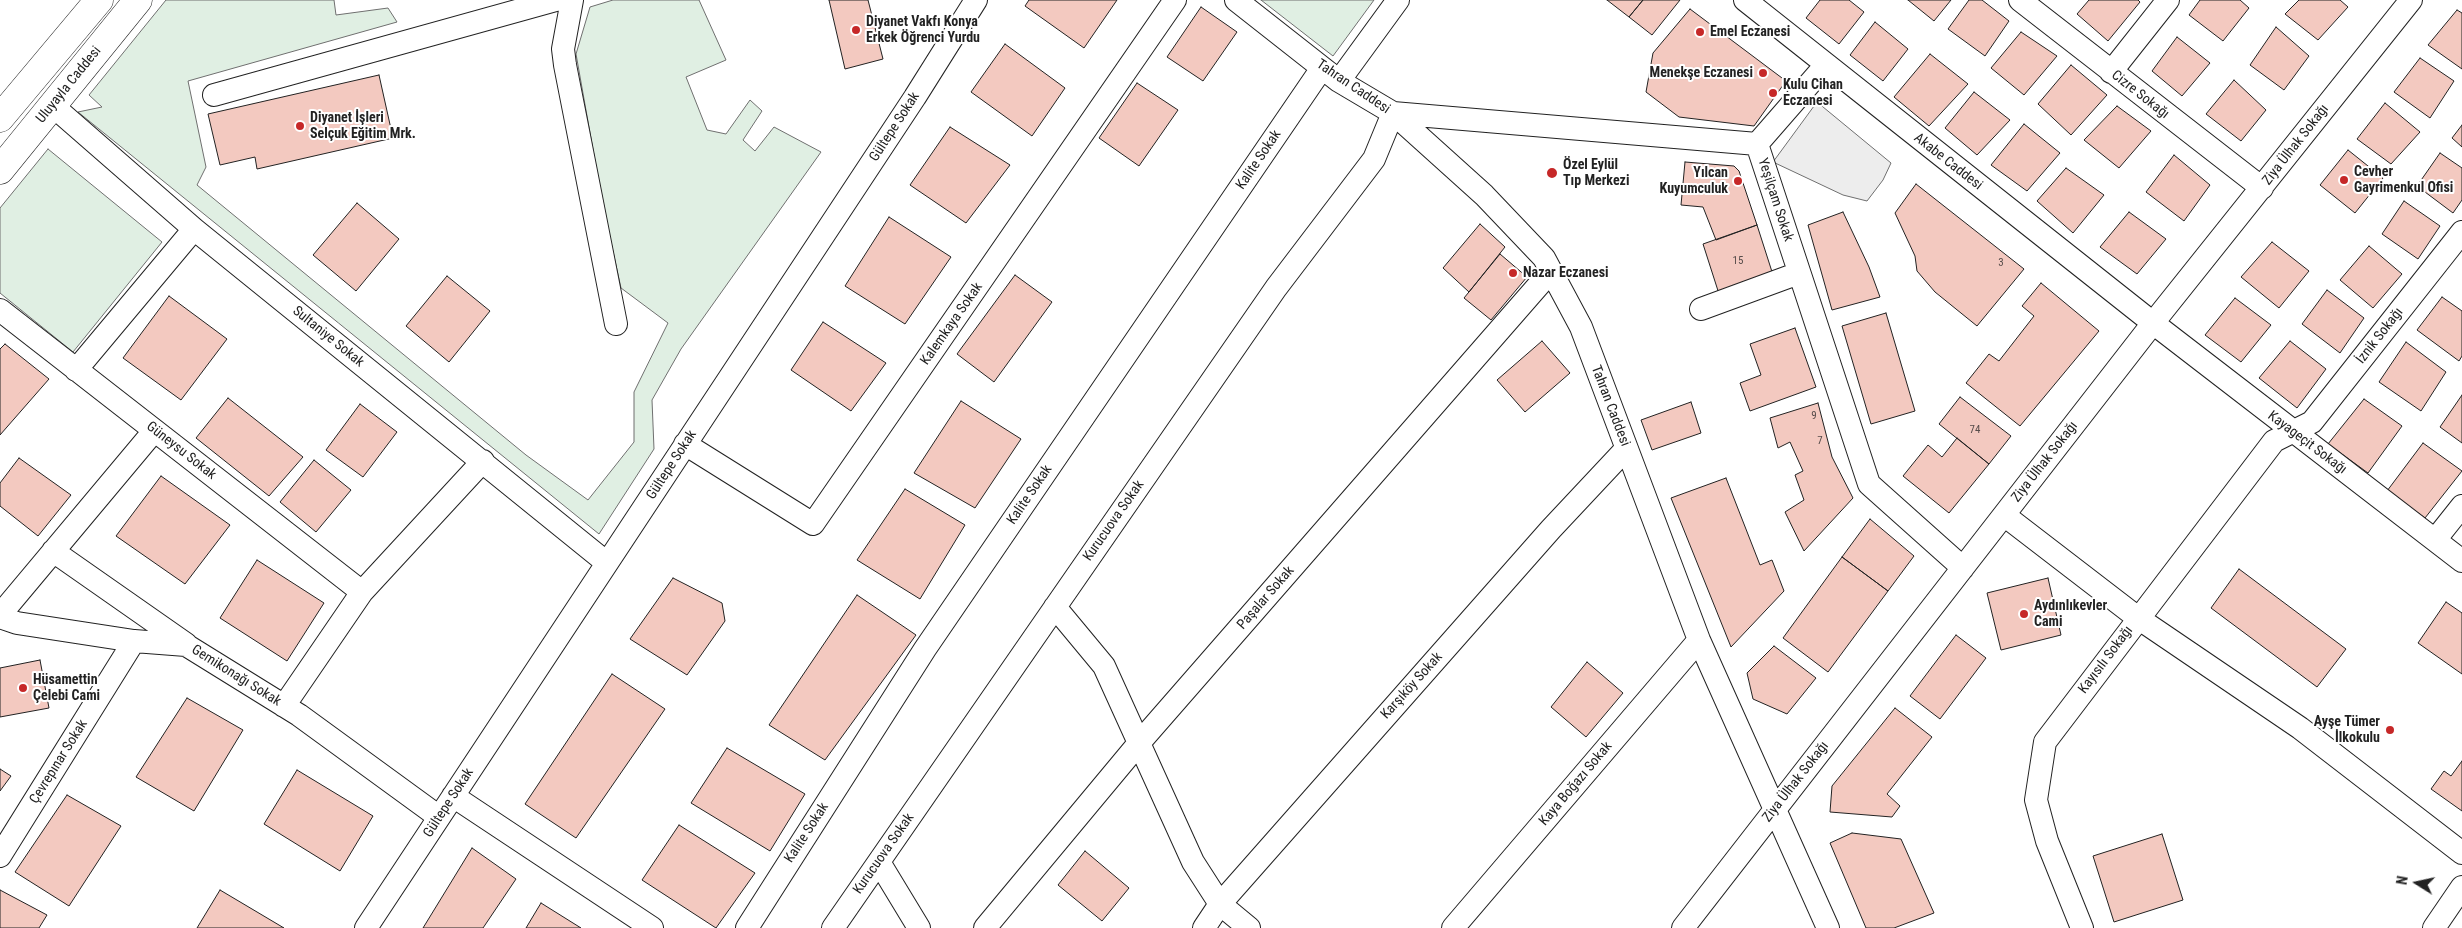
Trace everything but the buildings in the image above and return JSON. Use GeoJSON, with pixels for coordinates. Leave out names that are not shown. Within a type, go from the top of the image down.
{"type":"FeatureCollection","features":[{"type":"Feature","properties":{"kind":"main road"},"geometry":{"type":"LineString","coordinates":[[0,118],[99,0]]}},
{"type":"Feature","properties":{"kind":"main road","name":"Uluyayla Caddesi"},"geometry":{"type":"LineString","coordinates":[[0,170],[138,0]]}},
{"type":"Feature","properties":{"kind":"street"},"geometry":{"type":"LineString","coordinates":[[214,96],[556,0]]}},
{"type":"Feature","properties":{"kind":"street"},"geometry":{"type":"LineString","coordinates":[[572,0],[564,49],[565,65],[616,324]]}},
{"type":"Feature","properties":{"kind":"street","name":"Gültepe Sokak"},"geometry":{"type":"LineString","coordinates":[[366,928],[915,97],[976,0]]}},
{"type":"Feature","properties":{"kind":"street","name":"Kalemkaya Sokak"},"geometry":{"type":"LineString","coordinates":[[686,444],[813,524],[1175,0]]}},
{"type":"Feature","properties":{"kind":"street","name":"Tahran Caddesi"},"geometry":{"type":"LineString","coordinates":[[1236,0],[1331,74],[1392,113],[1484,195],[1544,258],[1580,327],[1699,640],[1776,808],[1828,928]]}},
{"type":"Feature","properties":{"kind":"street","name":"Kalite Sokak"},"geometry":{"type":"LineString","coordinates":[[747,928],[925,649],[1331,74],[1398,0]]}},
{"type":"Feature","properties":{"kind":"street","name":"Akabe Caddesi"},"geometry":{"type":"LineString","coordinates":[[1745,0],[1825,66],[2153,323]]}},
{"type":"Feature","properties":{"kind":"street","name":"Cizre Sokağı"},"geometry":{"type":"LineString","coordinates":[[2020,0],[2262,188]]}},
{"type":"Feature","properties":{"kind":"street"},"geometry":{"type":"LineString","coordinates":[[2111,72],[2168,0]]}},
{"type":"Feature","properties":{"kind":"street","name":"Ziya Ülhak Sokağı"},"geometry":{"type":"LineString","coordinates":[[1683,928],[2153,323],[2411,0]]}},
{"type":"Feature","properties":{"kind":"street"},"geometry":{"type":"LineString","coordinates":[[1757,144],[1825,66]]}},
{"type":"Feature","properties":{"kind":"street","name":"Sultaniye Sokak"},"geometry":{"type":"LineString","coordinates":[[53,106],[194,229],[483,460],[607,563]]}},
{"type":"Feature","properties":{"kind":"street","name":"Yeşilçam Sokak"},"geometry":{"type":"LineString","coordinates":[[1392,113],[1757,144],[1869,484],[1963,568]]}},
{"type":"Feature","properties":{"kind":"street","name":"Kurucuova Sokak"},"geometry":{"type":"LineString","coordinates":[[833,928],[1276,288],[1374,159],[1392,113]]}},
{"type":"Feature","properties":{"kind":"street"},"geometry":{"type":"LineString","coordinates":[[76,370],[194,229]]}},
{"type":"Feature","properties":{"kind":"street","name":"İznik Sokağı"},"geometry":{"type":"LineString","coordinates":[[2292,432],[2312,422],[2462,232]]}},
{"type":"Feature","properties":{"kind":"street","name":"Paşalar Sokak"},"geometry":{"type":"LineString","coordinates":[[985,928],[1139,742],[1551,271]]}},
{"type":"Feature","properties":{"kind":"street"},"geometry":{"type":"LineString","coordinates":[[1702,309],[1799,273]]}},
{"type":"Feature","properties":{"kind":"street","name":"Güneysu Sokak"},"geometry":{"type":"LineString","coordinates":[[0,310],[362,592]]}},
{"type":"Feature","properties":{"kind":"street","name":"Kayageçit Sokağı"},"geometry":{"type":"LineString","coordinates":[[2153,323],[2462,562]]}},
{"type":"Feature","properties":{"kind":"street"},"geometry":{"type":"LineString","coordinates":[[0,616],[154,430]]}},
{"type":"Feature","properties":{"kind":"street","name":"Kayısılı Sokağı"},"geometry":{"type":"LineString","coordinates":[[2082,928],[2047,841],[2036,800],[2045,742],[2274,441],[2292,432]]}},
{"type":"Feature","properties":{"kind":"street","name":"Karşıköy Sokak"},"geometry":{"type":"LineString","coordinates":[[1204,928],[1220,904],[1551,529],[1626,449]]}},
{"type":"Feature","properties":{"kind":"street"},"geometry":{"type":"LineString","coordinates":[[284,706],[362,592],[483,460]]}},
{"type":"Feature","properties":{"kind":"street"},"geometry":{"type":"LineString","coordinates":[[2435,540],[2462,506]]}},
{"type":"Feature","properties":{"kind":"street"},"geometry":{"type":"LineString","coordinates":[[2004,515],[2138,618],[2300,728],[2462,853]]}},
{"type":"Feature","properties":{"kind":"street"},"geometry":{"type":"LineString","coordinates":[[53,551],[186,645]]}},
{"type":"Feature","properties":{"kind":"street"},"geometry":{"type":"LineString","coordinates":[[1055,607],[1104,666],[1193,862],[1220,904],[1249,928]]}},
{"type":"Feature","properties":{"kind":"street","name":"Gemikonağı Sokak"},"geometry":{"type":"LineString","coordinates":[[0,616],[17,623],[134,642],[186,645],[284,706],[439,817]]}},
{"type":"Feature","properties":{"kind":"street","name":"Kaya Boğazı Sokak"},"geometry":{"type":"LineString","coordinates":[[1454,928],[1699,640]]}},
{"type":"Feature","properties":{"kind":"street","name":"Çevrepınar Sokak"},"geometry":{"type":"LineString","coordinates":[[0,856],[134,642]]}},
{"type":"Feature","properties":{"kind":"street"},"geometry":{"type":"LineString","coordinates":[[453,796],[652,928]]}},
{"type":"Feature","properties":{"kind":"street"},"geometry":{"type":"LineString","coordinates":[[880,862],[919,928]]}},
{"type":"Feature","properties":{"kind":"street"},"geometry":{"type":"LineString","coordinates":[[2434,928],[2462,887]]}},
{"type":"Feature","properties":{"kind":"green space"},"geometry":{"type":"Polygon","coordinates":[[[166,0],[334,0],[336,15],[388,8],[397,22],[188,81],[206,167],[197,185],[526,455],[588,500],[634,442],[634,392],[668,323],[621,288],[603,206],[576,54],[590,7],[613,0],[699,0],[726,60],[686,77],[707,130],[726,134],[750,100],[762,111],[743,140],[755,151],[774,127],[821,152],[681,349],[652,400],[654,449],[599,534],[78,112],[102,107],[89,95],[166,0]]]}},
{"type":"Feature","properties":{"kind":"green space"},"geometry":{"type":"Polygon","coordinates":[[[1261,0],[1374,0],[1333,56],[1261,0]]]}},
{"type":"Feature","properties":{"kind":"green space"},"geometry":{"type":"Polygon","coordinates":[[[48,149],[162,242],[73,352],[0,293],[0,208],[48,149]]]}},
{"type":"Feature","properties":{"kind":"shaded area"},"geometry":{"type":"Polygon","coordinates":[[[1817,102],[1891,163],[1883,180],[1867,201],[1843,195],[1773,162],[1817,102]]]}},
{"type":"Feature","properties":{"kind":"place","name":"Diyanet Vakfı Konya Erkek Öğrenci Yurdu"},"geometry":{"type":"Point","coordinates":[856,30]}},
{"type":"Feature","properties":{"kind":"place","name":"Emel Eczanesi"},"geometry":{"type":"Point","coordinates":[1700,32]}},
{"type":"Feature","properties":{"kind":"place","name":"Menekşe Eczanesi"},"geometry":{"type":"Point","coordinates":[1763,73]}},
{"type":"Feature","properties":{"kind":"place","name":"Kulu Cihan Eczanesi"},"geometry":{"type":"Point","coordinates":[1773,93]}},
{"type":"Feature","properties":{"kind":"place","name":"Diyanet İşleri Selçuk Eğitim Mrk."},"geometry":{"type":"Point","coordinates":[300,126]}},
{"type":"Feature","properties":{"kind":"place","name":"Özel Eylül Tıp Merkezi"},"geometry":{"type":"Point","coordinates":[1552,173]}},
{"type":"Feature","properties":{"kind":"place","name":"Cevher Gayrimenkul Ofisi"},"geometry":{"type":"Point","coordinates":[2344,180]}},
{"type":"Feature","properties":{"kind":"place","name":"Yılcan Kuyumculuk"},"geometry":{"type":"Point","coordinates":[1738,181]}},
{"type":"Feature","properties":{"kind":"place","name":"Nazar Eczanesi"},"geometry":{"type":"Point","coordinates":[1513,273]}},
{"type":"Feature","properties":{"kind":"place","name":"Aydınlıkevler Cami"},"geometry":{"type":"Point","coordinates":[2024,614]}},
{"type":"Feature","properties":{"kind":"place","name":"Hüsamettin Çelebi Cami"},"geometry":{"type":"Point","coordinates":[23,688]}},
{"type":"Feature","properties":{"kind":"place","name":"Ayşe Tümer İlkokulu"},"geometry":{"type":"Point","coordinates":[2390,730]}}]}
